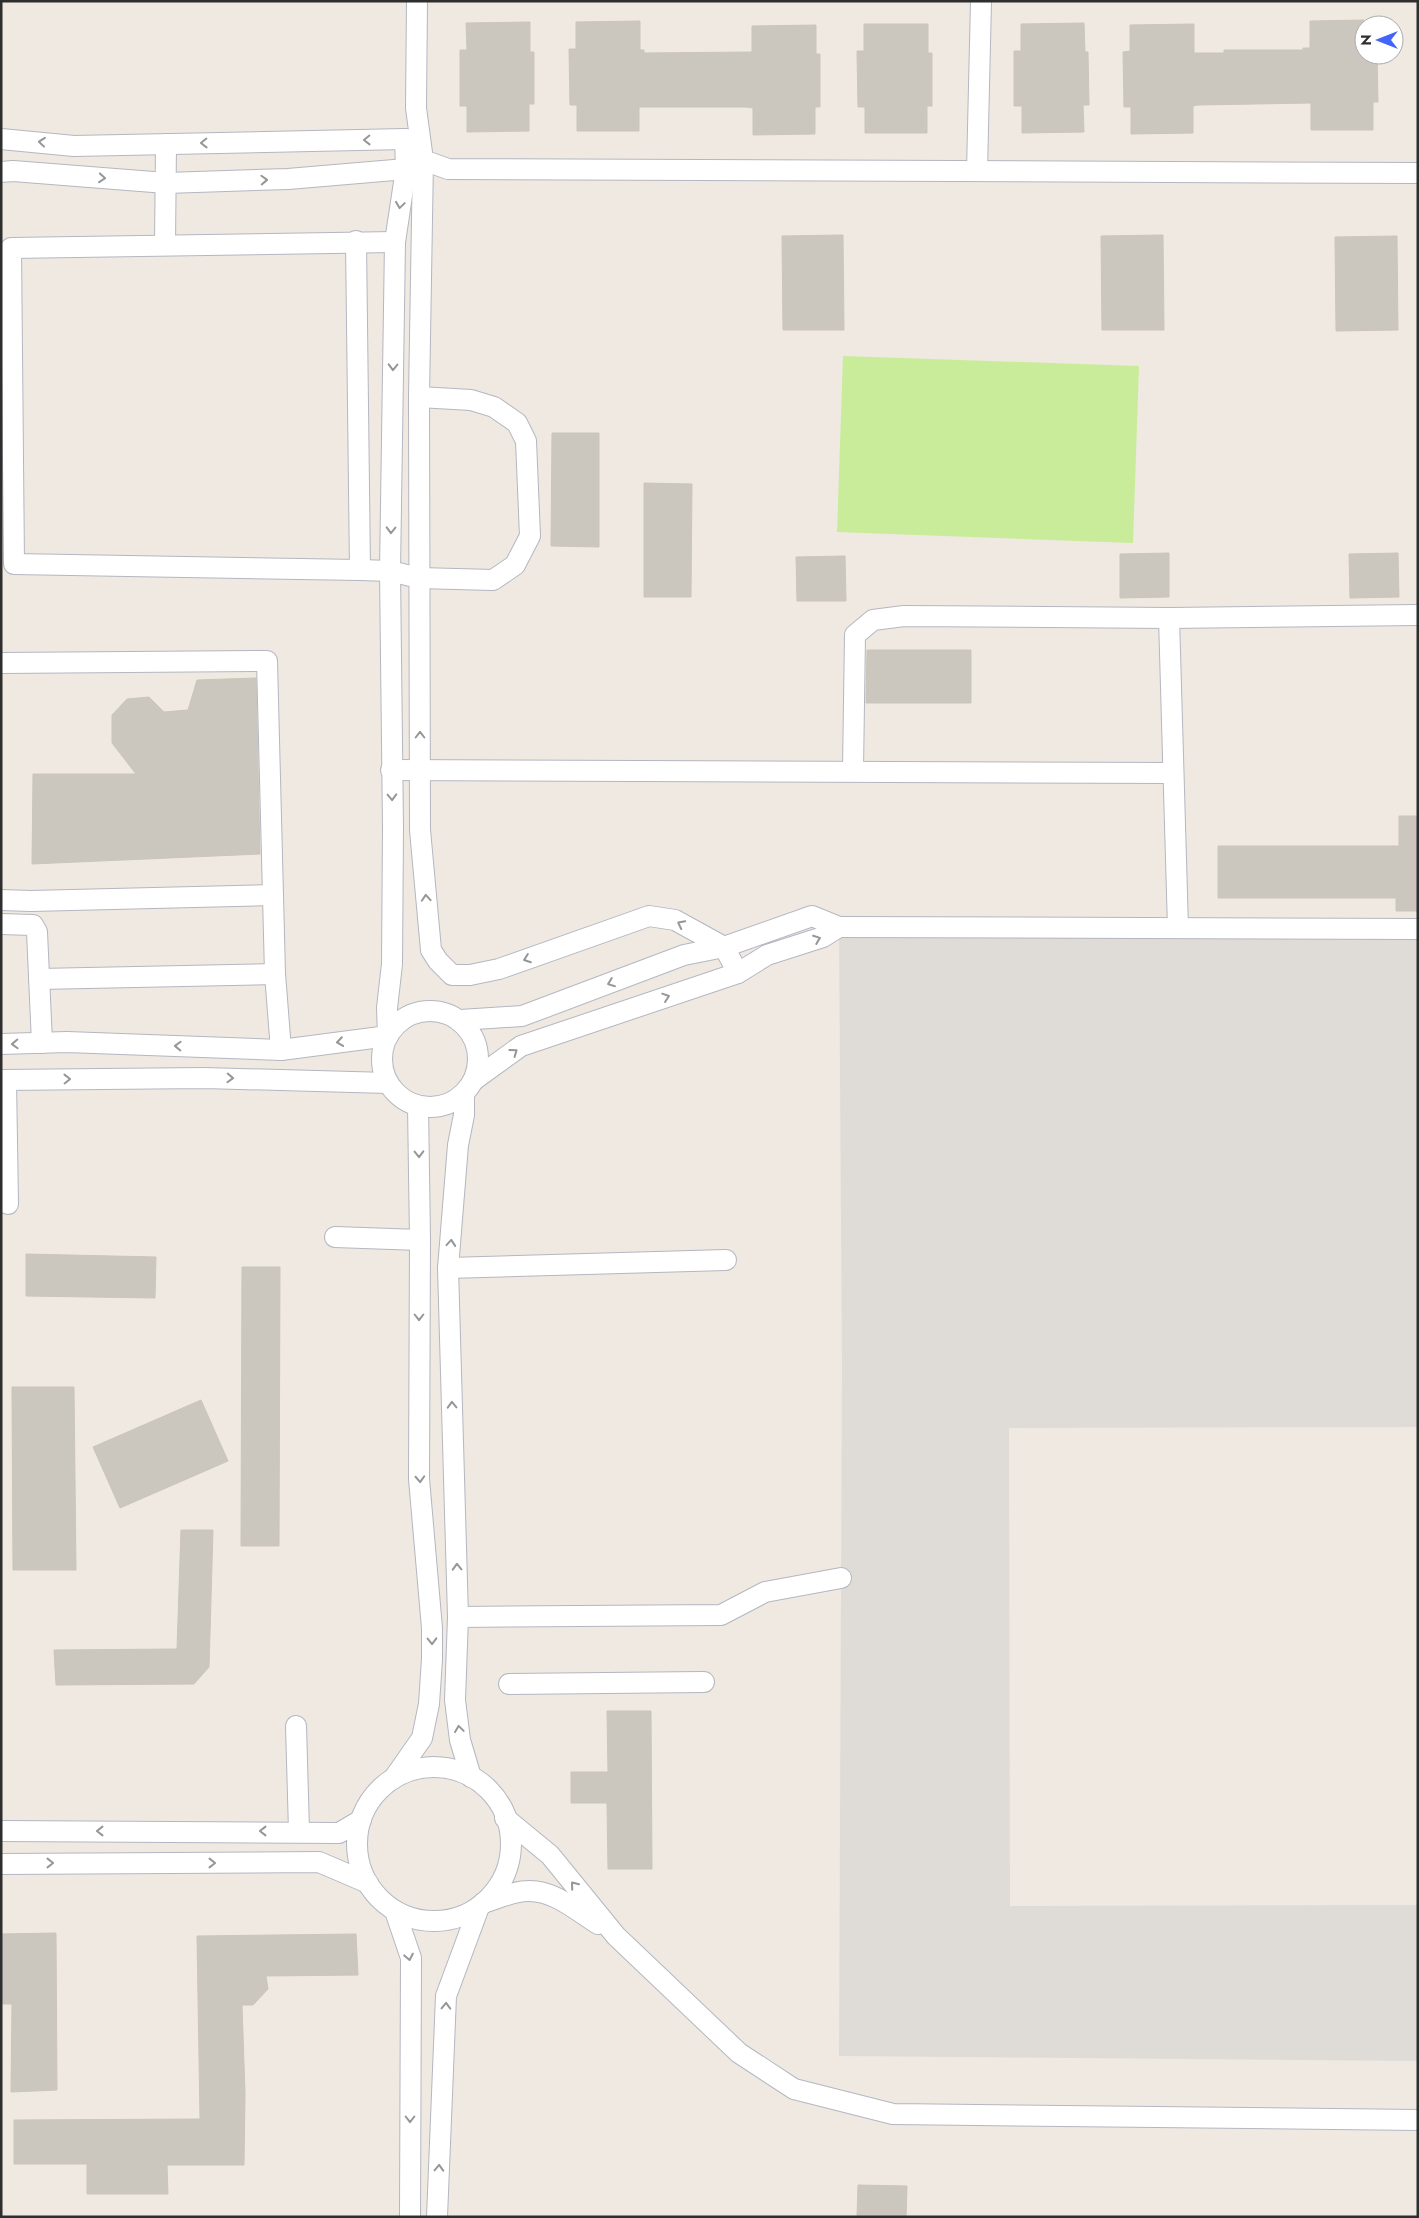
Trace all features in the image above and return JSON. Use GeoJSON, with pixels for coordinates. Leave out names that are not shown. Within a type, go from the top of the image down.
{"type":"FeatureCollection","features":[{"type":"Feature","properties":{"kind":"street"},"geometry":{"type":"LineString","coordinates":[[418,1],[414,165],[419,397],[420,830],[431,950],[438,961],[452,974],[470,974],[499,969],[649,916],[675,920],[724,947],[738,973]]}},
{"type":"Feature","properties":{"kind":"street"},"geometry":{"type":"LineString","coordinates":[[977,171],[982,1]]}},
{"type":"Feature","properties":{"kind":"street"},"geometry":{"type":"LineString","coordinates":[[1,139],[74,146],[405,139],[414,165],[395,242],[390,571],[393,828],[392,945],[387,1008],[388,1036]]}},
{"type":"Feature","properties":{"kind":"street"},"geometry":{"type":"LineString","coordinates":[[165,245],[166,144]]}},
{"type":"Feature","properties":{"kind":"street"},"geometry":{"type":"LineString","coordinates":[[1,172],[13,171],[166,183],[288,179],[414,165],[448,169],[1418,173]]}},
{"type":"Feature","properties":{"kind":"street"},"geometry":{"type":"LineString","coordinates":[[395,242],[356,241],[11,248],[14,564],[390,571],[419,578],[493,580],[515,565],[530,536],[526,441],[517,423],[494,407],[471,400],[419,397]]}},
{"type":"Feature","properties":{"kind":"street"},"geometry":{"type":"LineString","coordinates":[[356,241],[360,570]]}},
{"type":"Feature","properties":{"kind":"street"},"geometry":{"type":"LineString","coordinates":[[853,770],[855,635],[873,620],[904,616],[1168,618],[1418,615]]}},
{"type":"Feature","properties":{"kind":"street"},"geometry":{"type":"LineString","coordinates":[[1168,618],[1178,928]]}},
{"type":"Feature","properties":{"kind":"street"},"geometry":{"type":"LineString","coordinates":[[1,663],[267,661],[275,974],[281,1050]]}},
{"type":"Feature","properties":{"kind":"street"},"geometry":{"type":"LineString","coordinates":[[391,770],[853,770],[1173,773]]}},
{"type":"Feature","properties":{"kind":"street"},"geometry":{"type":"LineString","coordinates":[[1,900],[31,901],[273,895]]}},
{"type":"Feature","properties":{"kind":"street"},"geometry":{"type":"LineString","coordinates":[[460,1020],[522,1016],[684,955],[724,947],[812,916],[839,926],[1418,929]]}},
{"type":"Feature","properties":{"kind":"street"},"geometry":{"type":"LineString","coordinates":[[1,924],[33,925],[37,932],[42,1043]]}},
{"type":"Feature","properties":{"kind":"street"},"geometry":{"type":"LineString","coordinates":[[471,1776],[460,1740],[455,1700],[458,1618],[448,1268],[458,1144],[469,1087],[478,1064],[478,1048],[471,1032],[460,1020],[445,1012],[428,1010],[412,1014],[398,1022],[388,1036],[383,1051],[383,1067],[388,1083],[406,1101],[418,1106],[434,1107],[450,1103],[469,1087],[521,1046],[738,973],[767,955],[823,937],[839,926]]}},
{"type":"Feature","properties":{"kind":"street"},"geometry":{"type":"LineString","coordinates":[[39,979],[275,974]]}},
{"type":"Feature","properties":{"kind":"street"},"geometry":{"type":"LineString","coordinates":[[1,1044],[67,1042],[281,1050],[388,1036]]}},
{"type":"Feature","properties":{"kind":"street"},"geometry":{"type":"LineString","coordinates":[[8,1204],[4,1080],[204,1078],[388,1083]]}},
{"type":"Feature","properties":{"kind":"street"},"geometry":{"type":"LineString","coordinates":[[394,1778],[422,1738],[429,1704],[432,1658],[432,1628],[420,1479],[418,1106]]}},
{"type":"Feature","properties":{"kind":"street"},"geometry":{"type":"LineString","coordinates":[[334,1237],[420,1240]]}},
{"type":"Feature","properties":{"kind":"street"},"geometry":{"type":"LineString","coordinates":[[448,1268],[726,1260]]}},
{"type":"Feature","properties":{"kind":"street"},"geometry":{"type":"LineString","coordinates":[[458,1618],[721,1615],[765,1592],[841,1578]]}},
{"type":"Feature","properties":{"kind":"street"},"geometry":{"type":"LineString","coordinates":[[509,1684],[704,1682]]}},
{"type":"Feature","properties":{"kind":"street"},"geometry":{"type":"LineString","coordinates":[[296,1726],[299,1832]]}},
{"type":"Feature","properties":{"kind":"street"},"geometry":{"type":"LineString","coordinates":[[438,2217],[446,1996],[480,1905],[492,1894],[504,1875],[510,1852],[509,1830],[502,1808],[489,1790],[471,1776],[453,1769],[432,1767],[412,1770],[394,1778],[380,1789],[368,1804],[361,1820],[358,1836],[361,1868],[379,1899],[395,1911],[416,1919],[438,1921],[459,1917],[480,1905],[514,1893],[542,1892],[563,1901],[616,1936]]}},
{"type":"Feature","properties":{"kind":"street"},"geometry":{"type":"LineString","coordinates":[[505,1818],[550,1855],[616,1936],[739,2053],[794,2089],[893,2114],[1418,2120]]}},
{"type":"Feature","properties":{"kind":"street"},"geometry":{"type":"LineString","coordinates":[[1,1831],[339,1832],[361,1820]]}},
{"type":"Feature","properties":{"kind":"street"},"geometry":{"type":"LineString","coordinates":[[1,1864],[319,1862],[368,1883]]}},
{"type":"Feature","properties":{"kind":"street"},"geometry":{"type":"LineString","coordinates":[[395,1911],[411,1958],[410,2217]]}},
{"type":"Feature","properties":{"kind":"green space"},"geometry":{"type":"Polygon","coordinates":[[[843,356],[1139,366],[1133,543],[837,532],[843,356]]]}},
{"type":"Feature","properties":{"kind":"shaded area"},"geometry":{"type":"Polygon","coordinates":[[[839,927],[1418,929],[1418,1427],[1009,1428],[1010,1906],[1418,1905],[1418,2061],[839,2056],[842,1365],[839,927]]]}},
{"type":"Feature","properties":{"kind":"building"},"geometry":{"type":"Polygon","coordinates":[[[1354,20],[1354,65],[1377,65],[1378,102],[1373,102],[1373,130],[1311,130],[1311,103],[1198,105],[1193,106],[1193,133],[1131,134],[1131,107],[1124,107],[1123,52],[1130,51],[1130,25],[1194,24],[1194,53],[1224,53],[1224,50],[1303,50],[1303,48],[1310,48],[1310,21],[1354,20]]]}},
{"type":"Feature","properties":{"kind":"building"},"geometry":{"type":"Polygon","coordinates":[[[640,21],[640,50],[644,50],[644,53],[752,52],[752,26],[816,25],[816,54],[820,54],[820,107],[815,107],[815,134],[753,135],[753,108],[746,107],[639,107],[639,131],[577,131],[577,105],[570,105],[569,49],[576,49],[576,22],[640,21]]]}},
{"type":"Feature","properties":{"kind":"building"},"geometry":{"type":"Polygon","coordinates":[[[530,22],[530,52],[534,52],[534,104],[529,104],[529,131],[467,132],[467,106],[460,106],[460,50],[467,50],[466,23],[530,22]]]}},
{"type":"Feature","properties":{"kind":"building"},"geometry":{"type":"Polygon","coordinates":[[[1084,23],[1085,52],[1088,52],[1089,105],[1083,105],[1084,132],[1022,133],[1022,106],[1014,106],[1014,51],[1021,51],[1021,24],[1084,23]]]}},
{"type":"Feature","properties":{"kind":"building"},"geometry":{"type":"Polygon","coordinates":[[[864,24],[928,24],[928,53],[932,53],[932,106],[927,106],[927,133],[865,133],[865,107],[858,107],[857,51],[864,51],[864,24]]]}},
{"type":"Feature","properties":{"kind":"building"},"geometry":{"type":"Polygon","coordinates":[[[843,235],[844,330],[783,330],[782,236],[843,235]]]}},
{"type":"Feature","properties":{"kind":"building"},"geometry":{"type":"Polygon","coordinates":[[[1163,235],[1164,330],[1102,330],[1101,236],[1163,235]]]}},
{"type":"Feature","properties":{"kind":"building"},"geometry":{"type":"Polygon","coordinates":[[[1397,236],[1398,330],[1336,331],[1335,237],[1397,236]]]}},
{"type":"Feature","properties":{"kind":"building"},"geometry":{"type":"Polygon","coordinates":[[[552,433],[599,433],[599,547],[551,546],[552,433]]]}},
{"type":"Feature","properties":{"kind":"building"},"geometry":{"type":"Polygon","coordinates":[[[644,483],[692,484],[691,597],[644,597],[644,483]]]}},
{"type":"Feature","properties":{"kind":"building"},"geometry":{"type":"Polygon","coordinates":[[[1169,553],[1169,597],[1120,598],[1120,554],[1169,553]]]}},
{"type":"Feature","properties":{"kind":"building"},"geometry":{"type":"Polygon","coordinates":[[[1398,553],[1399,597],[1350,598],[1349,554],[1398,553]]]}},
{"type":"Feature","properties":{"kind":"building"},"geometry":{"type":"Polygon","coordinates":[[[845,556],[846,601],[797,601],[796,557],[845,556]]]}},
{"type":"Feature","properties":{"kind":"building"},"geometry":{"type":"Polygon","coordinates":[[[867,650],[971,650],[971,703],[866,703],[867,650]]]}},
{"type":"Feature","properties":{"kind":"building"},"geometry":{"type":"Polygon","coordinates":[[[256,678],[260,854],[32,864],[33,774],[136,774],[112,743],[112,715],[127,699],[149,697],[164,712],[188,710],[197,680],[256,678]]]}},
{"type":"Feature","properties":{"kind":"building"},"geometry":{"type":"Polygon","coordinates":[[[1399,816],[1418,816],[1418,911],[1396,911],[1396,898],[1218,898],[1218,846],[1399,846],[1399,816]]]}},
{"type":"Feature","properties":{"kind":"building"},"geometry":{"type":"Polygon","coordinates":[[[26,1254],[156,1257],[155,1298],[26,1296],[26,1254]]]}},
{"type":"Feature","properties":{"kind":"building"},"geometry":{"type":"Polygon","coordinates":[[[242,1267],[280,1267],[279,1546],[241,1546],[242,1267]]]}},
{"type":"Feature","properties":{"kind":"building"},"geometry":{"type":"Polygon","coordinates":[[[12,1387],[74,1387],[76,1570],[13,1570],[12,1387]]]}},
{"type":"Feature","properties":{"kind":"building"},"geometry":{"type":"Polygon","coordinates":[[[201,1400],[228,1461],[120,1508],[93,1447],[201,1400]]]}},
{"type":"Feature","properties":{"kind":"building"},"geometry":{"type":"Polygon","coordinates":[[[181,1530],[213,1530],[209,1667],[194,1684],[56,1685],[54,1650],[177,1649],[181,1530]]]}},
{"type":"Feature","properties":{"kind":"building"},"geometry":{"type":"Polygon","coordinates":[[[607,1711],[651,1711],[652,1869],[608,1869],[607,1803],[571,1803],[571,1772],[608,1772],[607,1711]]]}},
{"type":"Feature","properties":{"kind":"building"},"geometry":{"type":"Polygon","coordinates":[[[56,1933],[57,2090],[11,2092],[12,2004],[1,2004],[1,1934],[56,1933]]]}},
{"type":"Feature","properties":{"kind":"building"},"geometry":{"type":"Polygon","coordinates":[[[356,1934],[358,1975],[266,1976],[268,1989],[253,2005],[242,2005],[245,2093],[244,2165],[167,2165],[168,2194],[87,2194],[87,2164],[14,2164],[14,2120],[200,2119],[197,1936],[356,1934]]]}},
{"type":"Feature","properties":{"kind":"building"},"geometry":{"type":"Polygon","coordinates":[[[858,2185],[907,2186],[906,2217],[857,2217],[858,2185]]]}}]}
